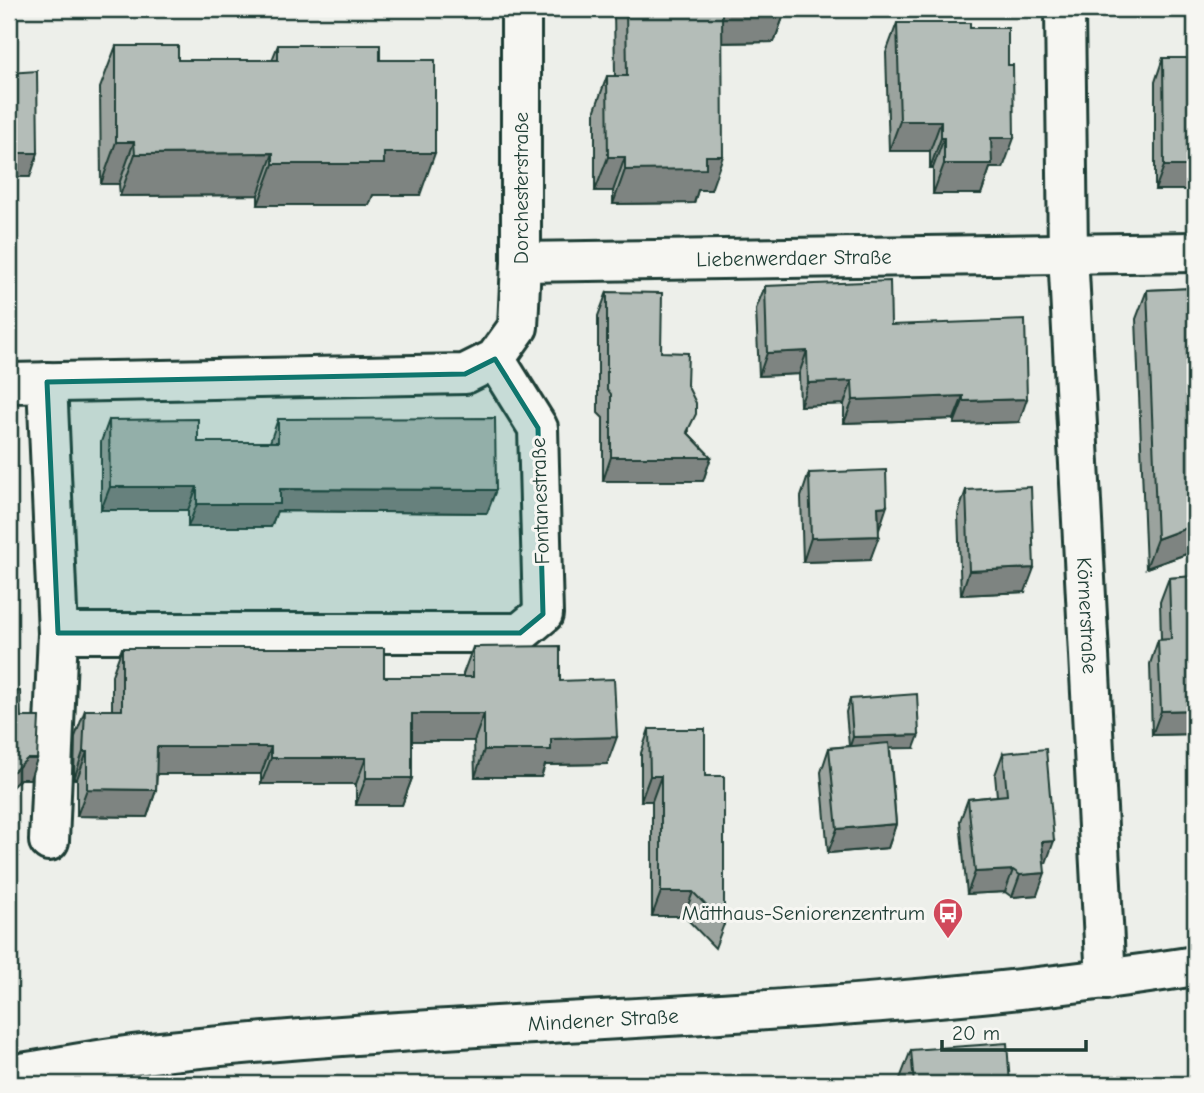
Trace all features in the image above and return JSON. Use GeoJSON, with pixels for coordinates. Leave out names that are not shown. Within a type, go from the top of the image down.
{"type":"FeatureCollection","features":[{"type":"Feature","properties":{"kind":"street","name":"Dorchesterstraße"},"geometry":{"type":"LineString","coordinates":[[495,359],[518,327],[521,262],[521,9]]}},
{"type":"Feature","properties":{"kind":"street"},"geometry":{"type":"LineString","coordinates":[[1065,9],[1068,253]]}},
{"type":"Feature","properties":{"kind":"street","name":"Liebenwerdaer Straße"},"geometry":{"type":"LineString","coordinates":[[521,262],[1195,252]]}},
{"type":"Feature","properties":{"kind":"street","name":"Körnerstraße"},"geometry":{"type":"LineString","coordinates":[[1068,253],[1105,980]]}},
{"type":"Feature","properties":{"kind":"street"},"geometry":{"type":"LineString","coordinates":[[9,383],[465,373],[495,359]]}},
{"type":"Feature","properties":{"kind":"street","name":"Fontanestraße"},"geometry":{"type":"LineString","coordinates":[[58,633],[520,633],[543,614],[538,428],[495,359]]}},
{"type":"Feature","properties":{"kind":"street"},"geometry":{"type":"LineString","coordinates":[[47,382],[58,633],[49,841]]}},
{"type":"Feature","properties":{"kind":"street","name":"Mindener Straße"},"geometry":{"type":"LineString","coordinates":[[9,1075],[148,1053],[317,1038],[931,999],[1105,980],[1195,966]]}},
{"type":"Feature","properties":{"kind":"highlighted area"},"geometry":{"type":"Polygon","coordinates":[[[495,359],[538,428],[543,614],[520,633],[58,633],[47,382],[465,374],[495,359]]]}},
{"type":"Feature","properties":{"kind":"building"},"geometry":{"type":"Polygon","coordinates":[[[626,9],[722,9],[723,156],[706,156],[706,169],[625,170],[625,157],[608,157],[607,76],[627,76],[626,9]]]}},
{"type":"Feature","properties":{"kind":"building"},"geometry":{"type":"Polygon","coordinates":[[[897,23],[970,23],[970,28],[1008,28],[1008,65],[1013,65],[1014,138],[991,138],[992,164],[944,164],[941,121],[900,121],[897,23]]]}},
{"type":"Feature","properties":{"kind":"building"},"geometry":{"type":"Polygon","coordinates":[[[278,45],[380,45],[380,60],[435,60],[435,153],[384,153],[384,164],[273,164],[273,153],[135,154],[134,142],[116,142],[116,46],[178,46],[178,60],[278,60],[278,45]]]}},
{"type":"Feature","properties":{"kind":"building"},"geometry":{"type":"Polygon","coordinates":[[[1163,58],[1195,58],[1195,166],[1164,166],[1163,58]]]}},
{"type":"Feature","properties":{"kind":"building"},"geometry":{"type":"Polygon","coordinates":[[[37,71],[38,153],[9,153],[9,73],[37,71]]]}},
{"type":"Feature","properties":{"kind":"building"},"geometry":{"type":"Polygon","coordinates":[[[890,281],[891,325],[1025,320],[1027,399],[963,401],[963,396],[853,400],[852,381],[808,383],[807,351],[767,353],[765,286],[890,281]]]}},
{"type":"Feature","properties":{"kind":"building"},"geometry":{"type":"Polygon","coordinates":[[[1195,288],[1195,525],[1157,539],[1147,290],[1195,288]]]}},
{"type":"Feature","properties":{"kind":"building"},"geometry":{"type":"Polygon","coordinates":[[[607,292],[662,293],[661,352],[688,353],[687,385],[696,403],[696,414],[687,432],[711,457],[611,457],[611,394],[607,389],[607,292]]]}},
{"type":"Feature","properties":{"kind":"building"},"geometry":{"type":"Polygon","coordinates":[[[495,418],[496,490],[280,489],[280,504],[197,504],[197,487],[110,487],[109,420],[198,419],[198,442],[278,442],[278,419],[495,418]]]}},
{"type":"Feature","properties":{"kind":"building"},"geometry":{"type":"Polygon","coordinates":[[[886,470],[887,506],[878,507],[879,536],[811,538],[809,473],[886,470]]]}},
{"type":"Feature","properties":{"kind":"building"},"geometry":{"type":"Polygon","coordinates":[[[1031,487],[1034,568],[969,571],[966,490],[1031,487]]]}},
{"type":"Feature","properties":{"kind":"building"},"geometry":{"type":"Polygon","coordinates":[[[1195,576],[1195,710],[1161,711],[1158,640],[1171,639],[1169,578],[1195,576]]]}},
{"type":"Feature","properties":{"kind":"building"},"geometry":{"type":"Polygon","coordinates":[[[560,646],[560,681],[614,679],[617,737],[551,739],[551,750],[484,750],[484,714],[412,714],[412,778],[366,778],[366,758],[271,758],[271,747],[157,747],[156,790],[87,789],[87,752],[83,752],[85,710],[122,710],[122,648],[384,648],[384,677],[473,677],[473,647],[560,646]]]}},
{"type":"Feature","properties":{"kind":"building"},"geometry":{"type":"Polygon","coordinates":[[[20,691],[21,717],[39,717],[37,759],[27,759],[14,771],[9,772],[9,692],[20,691]]]}},
{"type":"Feature","properties":{"kind":"building"},"geometry":{"type":"Polygon","coordinates":[[[917,694],[919,735],[853,737],[850,699],[917,694]]]}},
{"type":"Feature","properties":{"kind":"building"},"geometry":{"type":"Polygon","coordinates":[[[649,729],[705,729],[705,776],[724,776],[724,924],[693,892],[661,892],[661,776],[650,776],[649,729]]]}},
{"type":"Feature","properties":{"kind":"building"},"geometry":{"type":"Polygon","coordinates":[[[889,743],[896,824],[837,829],[829,748],[889,743]]]}},
{"type":"Feature","properties":{"kind":"building"},"geometry":{"type":"Polygon","coordinates":[[[1046,749],[1054,841],[1042,842],[1045,873],[1020,875],[1013,870],[975,872],[968,799],[1007,795],[1003,753],[1046,749]]]}},
{"type":"Feature","properties":{"kind":"building"},"geometry":{"type":"Polygon","coordinates":[[[1007,1043],[1010,1084],[914,1084],[911,1050],[1007,1043]]]}},
{"type":"Feature","properties":{"kind":"place","name":"Mätthaus-Seniorenzentrum"},"geometry":{"type":"Point","coordinates":[948,940]}}]}
